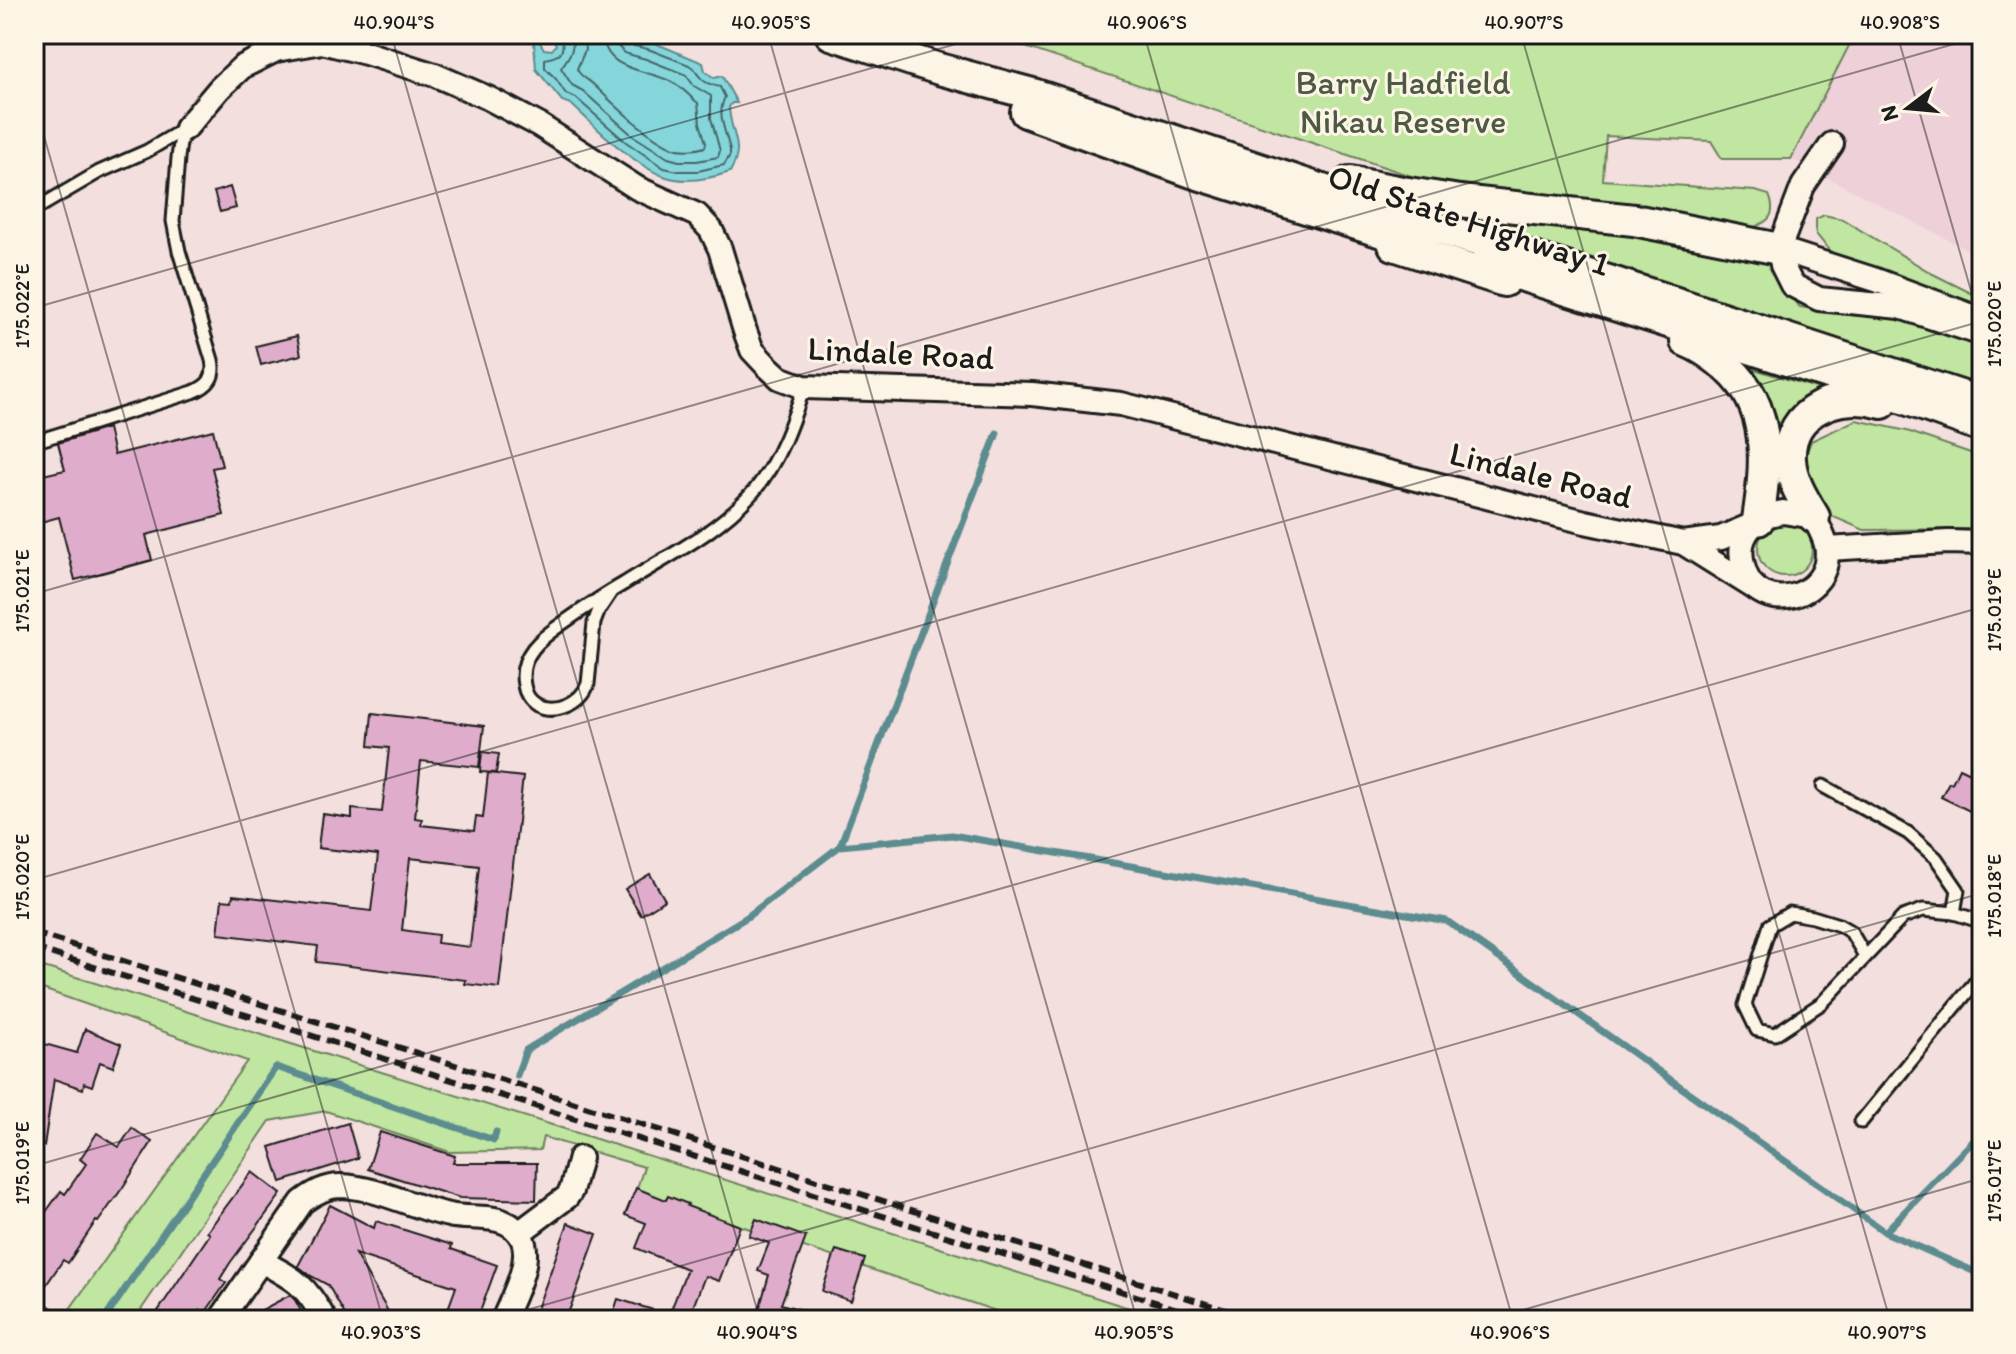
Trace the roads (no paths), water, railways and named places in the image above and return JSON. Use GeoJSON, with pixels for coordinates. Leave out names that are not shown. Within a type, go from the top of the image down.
{"type":"FeatureCollection","features":[{"type":"Feature","properties":{"kind":"main road","name":"Old State Highway 1"},"geometry":{"type":"LineString","coordinates":[[831,34],[939,69],[1036,95],[1982,403]]}},
{"type":"Feature","properties":{"kind":"main road","name":"Old State Highway 1"},"geometry":{"type":"LineString","coordinates":[[939,69],[987,96],[1038,117],[1242,188],[1878,389],[1982,426]]}},
{"type":"Feature","properties":{"kind":"main road"},"geometry":{"type":"LineString","coordinates":[[1207,151],[1402,192],[1634,220],[1779,249]]}},
{"type":"Feature","properties":{"kind":"main road"},"geometry":{"type":"LineString","coordinates":[[1242,188],[1314,218],[1697,345],[1717,358],[1741,380],[1760,417],[1765,460],[1755,522]]}},
{"type":"Feature","properties":{"kind":"main road"},"geometry":{"type":"LineString","coordinates":[[1814,517],[1797,486],[1790,460],[1791,443],[1798,425],[1810,413],[1831,401],[1851,399],[1876,402],[1982,437]]}},
{"type":"Feature","properties":{"kind":"street","name":"Lindale Road"},"geometry":{"type":"LineString","coordinates":[[186,128],[242,67],[276,50],[322,42],[366,53],[435,75],[488,98],[539,125],[637,188],[697,215],[711,230],[720,249],[752,350],[780,378],[804,387],[1032,394],[1121,404],[1569,518],[1683,543],[1758,590]]}},
{"type":"Feature","properties":{"kind":"street"},"geometry":{"type":"LineString","coordinates":[[1832,144],[1803,186],[1779,249],[1782,265],[1792,285],[1819,299],[1900,307],[1982,334]]}},
{"type":"Feature","properties":{"kind":"street"},"geometry":{"type":"LineString","coordinates":[[1779,249],[1876,280],[1982,320]]}},
{"type":"Feature","properties":{"kind":"street"},"geometry":{"type":"LineString","coordinates":[[1683,543],[1721,538],[1770,514],[1783,512],[1814,517],[1827,549],[1825,571],[1814,587],[1795,597],[1774,597],[1758,590],[1746,576],[1741,558],[1743,541],[1755,522]]}},
{"type":"Feature","properties":{"kind":"street"},"geometry":{"type":"LineString","coordinates":[[1827,549],[1982,543]]}},
{"type":"Feature","properties":{"kind":"street"},"geometry":{"type":"LineString","coordinates":[[519,1233],[567,1197],[580,1158]]}},
{"type":"Feature","properties":{"kind":"street"},"geometry":{"type":"LineString","coordinates":[[220,1320],[302,1202],[315,1193],[337,1186],[363,1189],[447,1215],[503,1221],[519,1233],[525,1246],[525,1261],[503,1320]]}},
{"type":"Feature","properties":{"kind":"street"},"geometry":{"type":"LineString","coordinates":[[261,1261],[300,1284],[325,1320]]}},
{"type":"Feature","properties":{"kind":"lane"},"geometry":{"type":"LineString","coordinates":[[34,210],[99,172],[147,151],[186,128]]}},
{"type":"Feature","properties":{"kind":"lane"},"geometry":{"type":"LineString","coordinates":[[34,442],[193,392],[206,386],[212,378],[212,360],[173,221],[180,143],[186,128]]}},
{"type":"Feature","properties":{"kind":"lane"},"geometry":{"type":"LineString","coordinates":[[611,592],[594,623],[585,692],[579,699],[563,707],[536,704],[526,694],[523,683],[523,666],[529,653],[561,625],[611,592],[685,548],[712,529],[755,489],[782,446],[804,387]]}},
{"type":"Feature","properties":{"kind":"lane"},"geometry":{"type":"LineString","coordinates":[[1823,786],[1908,833],[1936,858],[1958,890],[1954,913]]}},
{"type":"Feature","properties":{"kind":"lane"},"geometry":{"type":"LineString","coordinates":[[1865,956],[1851,932],[1839,925],[1790,913],[1770,925],[1745,1005],[1757,1030],[1775,1034],[1822,1003],[1903,917],[1923,910],[1954,913],[1982,922]]}},
{"type":"Feature","properties":{"kind":"lane"},"geometry":{"type":"LineString","coordinates":[[1861,1122],[1982,974]]}},
{"type":"Feature","properties":{"kind":"water"},"geometry":{"type":"Polygon","coordinates":[[[548,34],[624,34],[703,63],[705,71],[714,78],[722,76],[737,103],[729,107],[737,147],[730,172],[687,180],[669,178],[626,153],[571,104],[562,101],[536,69],[534,42],[539,41],[544,49],[552,50],[556,45],[548,34]]]}},
{"type":"Feature","properties":{"kind":"waterway"},"geometry":{"type":"LineString","coordinates":[[840,846],[997,433]]}},
{"type":"Feature","properties":{"kind":"waterway"},"geometry":{"type":"LineString","coordinates":[[517,1075],[526,1050],[747,917],[840,846],[952,835],[1447,921],[1885,1232],[1982,1132]]}},
{"type":"Feature","properties":{"kind":"waterway"},"geometry":{"type":"LineString","coordinates":[[104,1320],[276,1067],[494,1140],[496,1132]]}},
{"type":"Feature","properties":{"kind":"waterway"},"geometry":{"type":"LineString","coordinates":[[1885,1232],[1982,1275]]}},
{"type":"Feature","properties":{"kind":"railway"},"geometry":{"type":"LineString","coordinates":[[34,933],[1257,1320]]}},
{"type":"Feature","properties":{"kind":"railway"},"geometry":{"type":"LineString","coordinates":[[34,948],[1212,1320]]}},
{"type":"Feature","properties":{"kind":"park label","name":"Barry Hadfield Nikau Reserve"},"geometry":{"type":"Point","coordinates":[1403,102]}}]}
